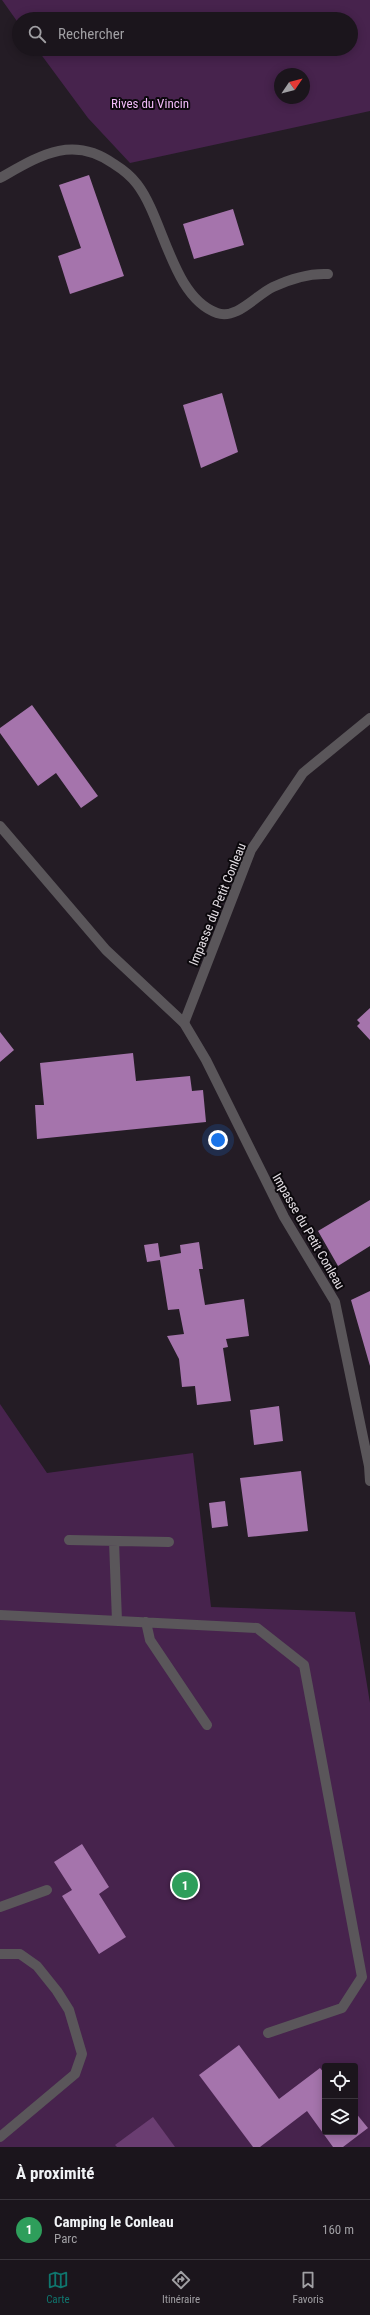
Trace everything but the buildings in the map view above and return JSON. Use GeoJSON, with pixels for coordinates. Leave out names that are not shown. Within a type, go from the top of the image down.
{"type":"FeatureCollection","features":[{"type":"Feature","properties":{"kind":"street"},"geometry":{"type":"LineString","coordinates":[[0,178],[41,155],[69,148],[100,154],[123,170],[137,184],[157,222],[178,271],[192,294],[205,308],[219,314],[232,313],[272,287],[296,278],[317,273],[328,274]]}},
{"type":"Feature","properties":{"kind":"street","name":"Impasse du Petit Conleau"},"geometry":{"type":"LineString","coordinates":[[184,1023],[251,850],[303,774],[370,718]]}},
{"type":"Feature","properties":{"kind":"street","name":"Impasse du Petit Conleau"},"geometry":{"type":"LineString","coordinates":[[0,826],[106,950],[184,1023],[206,1060],[284,1217],[335,1302],[369,1466],[370,1481]]}},
{"type":"Feature","properties":{"kind":"street"},"geometry":{"type":"LineString","coordinates":[[69,1540],[169,1542]]}},
{"type":"Feature","properties":{"kind":"street"},"geometry":{"type":"LineString","coordinates":[[114,1542],[117,1621]]}},
{"type":"Feature","properties":{"kind":"street"},"geometry":{"type":"LineString","coordinates":[[0,1615],[257,1628],[304,1665],[362,1977],[342,2008],[268,2033]]}},
{"type":"Feature","properties":{"kind":"street"},"geometry":{"type":"LineString","coordinates":[[146,1622],[150,1640],[207,1725]]}},
{"type":"Feature","properties":{"kind":"street"},"geometry":{"type":"LineString","coordinates":[[0,1907],[47,1890]]}},
{"type":"Feature","properties":{"kind":"street"},"geometry":{"type":"LineString","coordinates":[[0,1954],[20,1954],[37,1966],[57,1991],[69,2010],[82,2054],[75,2074],[0,2137]]}},
{"type":"Feature","properties":{"kind":"green space","name":"Rives du Vincin"},"geometry":{"type":"Polygon","coordinates":[[[2,0],[370,0],[370,111],[130,163],[88,118],[42,56],[358,56],[358,12],[12,12],[12,14],[2,0]]]}},
{"type":"Feature","properties":{"kind":"green space"},"geometry":{"type":"Polygon","coordinates":[[[0,1404],[47,1473],[193,1453],[211,1607],[355,1612],[370,1703],[370,2147],[0,2147],[0,1404]]]}},
{"type":"Feature","properties":{"kind":"shaded area"},"geometry":{"type":"Polygon","coordinates":[[[153,2117],[175,2147],[117,2147],[115,2145],[153,2117]]]}},
{"type":"Feature","properties":{"kind":"place","name":"Camping le Conleau"},"geometry":{"type":"Point","coordinates":[185,1885]}}]}
